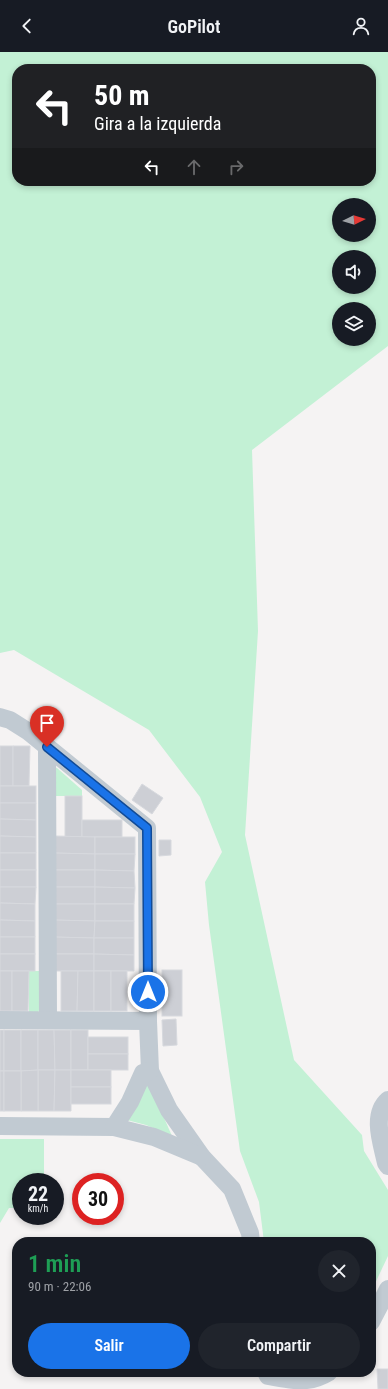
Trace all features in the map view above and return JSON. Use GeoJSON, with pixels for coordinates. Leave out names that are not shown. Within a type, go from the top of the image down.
{"type":"FeatureCollection","features":[{"type":"Feature","properties":{"kind":"street"},"geometry":{"type":"LineString","coordinates":[[0,717],[10,720],[47,747],[147,828],[148,1022],[150,1071],[169,1110],[202,1157],[232,1189],[250,1237]]}},
{"type":"Feature","properties":{"kind":"street"},"geometry":{"type":"LineString","coordinates":[[47,747],[48,1020]]}},
{"type":"Feature","properties":{"kind":"street"},"geometry":{"type":"LineString","coordinates":[[0,1020],[148,1022]]}},
{"type":"Feature","properties":{"kind":"street"},"geometry":{"type":"LineString","coordinates":[[114,1127],[130,1102],[143,1073],[150,1071]]}},
{"type":"Feature","properties":{"kind":"street"},"geometry":{"type":"LineString","coordinates":[[388,1100],[384,1103],[378,1122],[386,1164],[388,1166]]}},
{"type":"Feature","properties":{"kind":"street"},"geometry":{"type":"LineString","coordinates":[[0,1126],[114,1127],[154,1137],[202,1157]]}},
{"type":"Feature","properties":{"kind":"street"},"geometry":{"type":"LineString","coordinates":[[376,1312],[388,1289]]}},
{"type":"Feature","properties":{"kind":"street"},"geometry":{"type":"LineString","coordinates":[[274,1377],[299,1381],[317,1377]]}},
{"type":"Feature","properties":{"kind":"green space"},"geometry":{"type":"Polygon","coordinates":[[[0,52],[388,52],[388,346],[252,450],[258,631],[245,835],[294,1060],[362,1135],[364,1151],[388,1190],[388,1256],[376,1281],[376,1237],[263,1237],[259,1202],[240,1151],[209,925],[205,882],[222,852],[200,797],[149,730],[14,650],[0,653],[0,52]]]}},
{"type":"Feature","properties":{"kind":"green space"},"geometry":{"type":"Polygon","coordinates":[[[53,767],[57,768],[82,790],[82,796],[51,796],[53,767]]]}},
{"type":"Feature","properties":{"kind":"green space"},"geometry":{"type":"Polygon","coordinates":[[[29,971],[40,971],[41,1007],[38,1012],[29,1015],[29,971]]]}},
{"type":"Feature","properties":{"kind":"green space"},"geometry":{"type":"Polygon","coordinates":[[[147,1084],[150,1086],[172,1136],[146,1125],[127,1120],[147,1084]]]}},
{"type":"Feature","properties":{"kind":"green space"},"geometry":{"type":"Polygon","coordinates":[[[0,1139],[44,1139],[44,1173],[12,1173],[12,1208],[9,1208],[0,1223],[0,1139]]]}},
{"type":"Feature","properties":{"kind":"building"},"geometry":{"type":"Polygon","coordinates":[[[0,746],[13,746],[13,786],[0,786],[0,746]]]}},
{"type":"Feature","properties":{"kind":"building"},"geometry":{"type":"Polygon","coordinates":[[[13,746],[30,746],[29,786],[13,786],[13,746]]]}},
{"type":"Feature","properties":{"kind":"building"},"geometry":{"type":"Polygon","coordinates":[[[142,784],[163,798],[152,814],[132,800],[142,784]]]}},
{"type":"Feature","properties":{"kind":"building"},"geometry":{"type":"Polygon","coordinates":[[[0,786],[36,786],[36,803],[0,803],[0,786]]]}},
{"type":"Feature","properties":{"kind":"building"},"geometry":{"type":"Polygon","coordinates":[[[65,796],[82,796],[82,837],[65,837],[65,796]]]}},
{"type":"Feature","properties":{"kind":"building"},"geometry":{"type":"Polygon","coordinates":[[[0,803],[36,803],[36,820],[0,819],[0,803]]]}},
{"type":"Feature","properties":{"kind":"building"},"geometry":{"type":"Polygon","coordinates":[[[0,819],[36,820],[36,837],[0,836],[0,819]]]}},
{"type":"Feature","properties":{"kind":"building"},"geometry":{"type":"Polygon","coordinates":[[[82,820],[122,820],[122,837],[82,837],[82,820]]]}},
{"type":"Feature","properties":{"kind":"building"},"geometry":{"type":"Polygon","coordinates":[[[0,836],[36,837],[36,853],[0,853],[0,836]]]}},
{"type":"Feature","properties":{"kind":"building"},"geometry":{"type":"Polygon","coordinates":[[[55,836],[95,837],[95,854],[55,853],[55,836]]]}},
{"type":"Feature","properties":{"kind":"building"},"geometry":{"type":"Polygon","coordinates":[[[95,837],[135,837],[135,854],[95,854],[95,837]]]}},
{"type":"Feature","properties":{"kind":"building"},"geometry":{"type":"Polygon","coordinates":[[[159,840],[171,840],[171,855],[159,856],[159,840]]]}},
{"type":"Feature","properties":{"kind":"building"},"geometry":{"type":"Polygon","coordinates":[[[0,853],[36,853],[36,870],[0,870],[0,853]]]}},
{"type":"Feature","properties":{"kind":"building"},"geometry":{"type":"Polygon","coordinates":[[[55,853],[95,854],[95,870],[55,870],[55,853]]]}},
{"type":"Feature","properties":{"kind":"building"},"geometry":{"type":"Polygon","coordinates":[[[95,854],[135,854],[134,871],[95,870],[95,854]]]}},
{"type":"Feature","properties":{"kind":"building"},"geometry":{"type":"Polygon","coordinates":[[[0,870],[36,870],[36,887],[0,887],[0,870]]]}},
{"type":"Feature","properties":{"kind":"building"},"geometry":{"type":"Polygon","coordinates":[[[55,870],[95,870],[95,887],[55,887],[55,870]]]}},
{"type":"Feature","properties":{"kind":"building"},"geometry":{"type":"Polygon","coordinates":[[[95,870],[134,871],[135,888],[95,887],[95,870]]]}},
{"type":"Feature","properties":{"kind":"building"},"geometry":{"type":"Polygon","coordinates":[[[0,887],[36,887],[35,904],[0,903],[0,887]]]}},
{"type":"Feature","properties":{"kind":"building"},"geometry":{"type":"Polygon","coordinates":[[[55,887],[95,887],[95,904],[54,904],[55,887]]]}},
{"type":"Feature","properties":{"kind":"building"},"geometry":{"type":"Polygon","coordinates":[[[95,887],[135,888],[134,904],[95,904],[95,887]]]}},
{"type":"Feature","properties":{"kind":"building"},"geometry":{"type":"Polygon","coordinates":[[[0,903],[35,904],[35,921],[0,920],[0,903]]]}},
{"type":"Feature","properties":{"kind":"building"},"geometry":{"type":"Polygon","coordinates":[[[54,904],[95,904],[95,921],[54,920],[54,904]]]}},
{"type":"Feature","properties":{"kind":"building"},"geometry":{"type":"Polygon","coordinates":[[[95,904],[134,904],[134,921],[95,921],[95,904]]]}},
{"type":"Feature","properties":{"kind":"building"},"geometry":{"type":"Polygon","coordinates":[[[0,920],[35,921],[35,937],[0,937],[0,920]]]}},
{"type":"Feature","properties":{"kind":"building"},"geometry":{"type":"Polygon","coordinates":[[[54,920],[95,921],[94,938],[54,937],[54,920]]]}},
{"type":"Feature","properties":{"kind":"building"},"geometry":{"type":"Polygon","coordinates":[[[95,921],[134,921],[134,938],[94,938],[95,921]]]}},
{"type":"Feature","properties":{"kind":"building"},"geometry":{"type":"Polygon","coordinates":[[[0,937],[35,937],[35,954],[0,954],[0,937]]]}},
{"type":"Feature","properties":{"kind":"building"},"geometry":{"type":"Polygon","coordinates":[[[54,937],[94,938],[94,954],[54,954],[54,937]]]}},
{"type":"Feature","properties":{"kind":"building"},"geometry":{"type":"Polygon","coordinates":[[[94,938],[134,938],[134,955],[94,954],[94,938]]]}},
{"type":"Feature","properties":{"kind":"building"},"geometry":{"type":"Polygon","coordinates":[[[0,954],[35,954],[35,971],[0,971],[0,954]]]}},
{"type":"Feature","properties":{"kind":"building"},"geometry":{"type":"Polygon","coordinates":[[[54,954],[94,954],[94,971],[54,971],[54,954]]]}},
{"type":"Feature","properties":{"kind":"building"},"geometry":{"type":"Polygon","coordinates":[[[94,954],[134,955],[134,971],[94,971],[94,954]]]}},
{"type":"Feature","properties":{"kind":"building"},"geometry":{"type":"Polygon","coordinates":[[[162,970],[182,970],[182,1016],[162,1016],[162,970]]]}},
{"type":"Feature","properties":{"kind":"building"},"geometry":{"type":"Polygon","coordinates":[[[0,971],[12,971],[12,1011],[0,1011],[0,971]]]}},
{"type":"Feature","properties":{"kind":"building"},"geometry":{"type":"Polygon","coordinates":[[[12,971],[29,971],[28,1011],[12,1011],[12,971]]]}},
{"type":"Feature","properties":{"kind":"building"},"geometry":{"type":"Polygon","coordinates":[[[61,971],[78,971],[77,1011],[61,1011],[61,971]]]}},
{"type":"Feature","properties":{"kind":"building"},"geometry":{"type":"Polygon","coordinates":[[[78,971],[94,971],[94,1011],[77,1011],[78,971]]]}},
{"type":"Feature","properties":{"kind":"building"},"geometry":{"type":"Polygon","coordinates":[[[94,971],[111,971],[111,1011],[94,1011],[94,971]]]}},
{"type":"Feature","properties":{"kind":"building"},"geometry":{"type":"Polygon","coordinates":[[[111,971],[127,971],[127,1011],[111,1011],[111,971]]]}},
{"type":"Feature","properties":{"kind":"building"},"geometry":{"type":"Polygon","coordinates":[[[176,1019],[177,1045],[163,1046],[162,1020],[176,1019]]]}},
{"type":"Feature","properties":{"kind":"building"},"geometry":{"type":"Polygon","coordinates":[[[0,1030],[4,1030],[4,1071],[0,1071],[0,1030]]]}},
{"type":"Feature","properties":{"kind":"building"},"geometry":{"type":"Polygon","coordinates":[[[4,1030],[21,1030],[21,1071],[4,1071],[4,1030]]]}},
{"type":"Feature","properties":{"kind":"building"},"geometry":{"type":"Polygon","coordinates":[[[21,1030],[38,1030],[38,1070],[21,1071],[21,1030]]]}},
{"type":"Feature","properties":{"kind":"building"},"geometry":{"type":"Polygon","coordinates":[[[38,1030],[54,1030],[55,1070],[38,1070],[38,1030]]]}},
{"type":"Feature","properties":{"kind":"building"},"geometry":{"type":"Polygon","coordinates":[[[54,1030],[71,1030],[71,1070],[55,1070],[54,1030]]]}},
{"type":"Feature","properties":{"kind":"building"},"geometry":{"type":"Polygon","coordinates":[[[71,1030],[88,1030],[88,1070],[71,1070],[71,1030]]]}},
{"type":"Feature","properties":{"kind":"building"},"geometry":{"type":"Polygon","coordinates":[[[88,1037],[128,1037],[128,1054],[88,1054],[88,1037]]]}},
{"type":"Feature","properties":{"kind":"building"},"geometry":{"type":"Polygon","coordinates":[[[88,1054],[128,1054],[128,1070],[88,1070],[88,1054]]]}},
{"type":"Feature","properties":{"kind":"building"},"geometry":{"type":"Polygon","coordinates":[[[38,1070],[55,1070],[54,1111],[38,1111],[38,1070]]]}},
{"type":"Feature","properties":{"kind":"building"},"geometry":{"type":"Polygon","coordinates":[[[38,1070],[38,1111],[21,1111],[21,1071],[38,1070]]]}},
{"type":"Feature","properties":{"kind":"building"},"geometry":{"type":"Polygon","coordinates":[[[55,1070],[71,1070],[71,1111],[54,1111],[55,1070]]]}},
{"type":"Feature","properties":{"kind":"building"},"geometry":{"type":"Polygon","coordinates":[[[71,1070],[111,1070],[111,1087],[71,1087],[71,1070]]]}},
{"type":"Feature","properties":{"kind":"building"},"geometry":{"type":"Polygon","coordinates":[[[0,1071],[4,1071],[4,1111],[0,1111],[0,1071]]]}},
{"type":"Feature","properties":{"kind":"building"},"geometry":{"type":"Polygon","coordinates":[[[4,1071],[21,1071],[21,1111],[4,1111],[4,1071]]]}},
{"type":"Feature","properties":{"kind":"building"},"geometry":{"type":"Polygon","coordinates":[[[71,1087],[111,1087],[111,1104],[71,1104],[71,1087]]]}},
{"type":"Feature","properties":{"kind":"building"},"geometry":{"type":"Polygon","coordinates":[[[377,1369],[388,1369],[388,1389],[378,1389],[377,1369]]]}},
{"type":"Feature","properties":{"kind":"route"},"geometry":{"type":"LineString","coordinates":[[47,747],[147,828],[148,992]]}}]}
